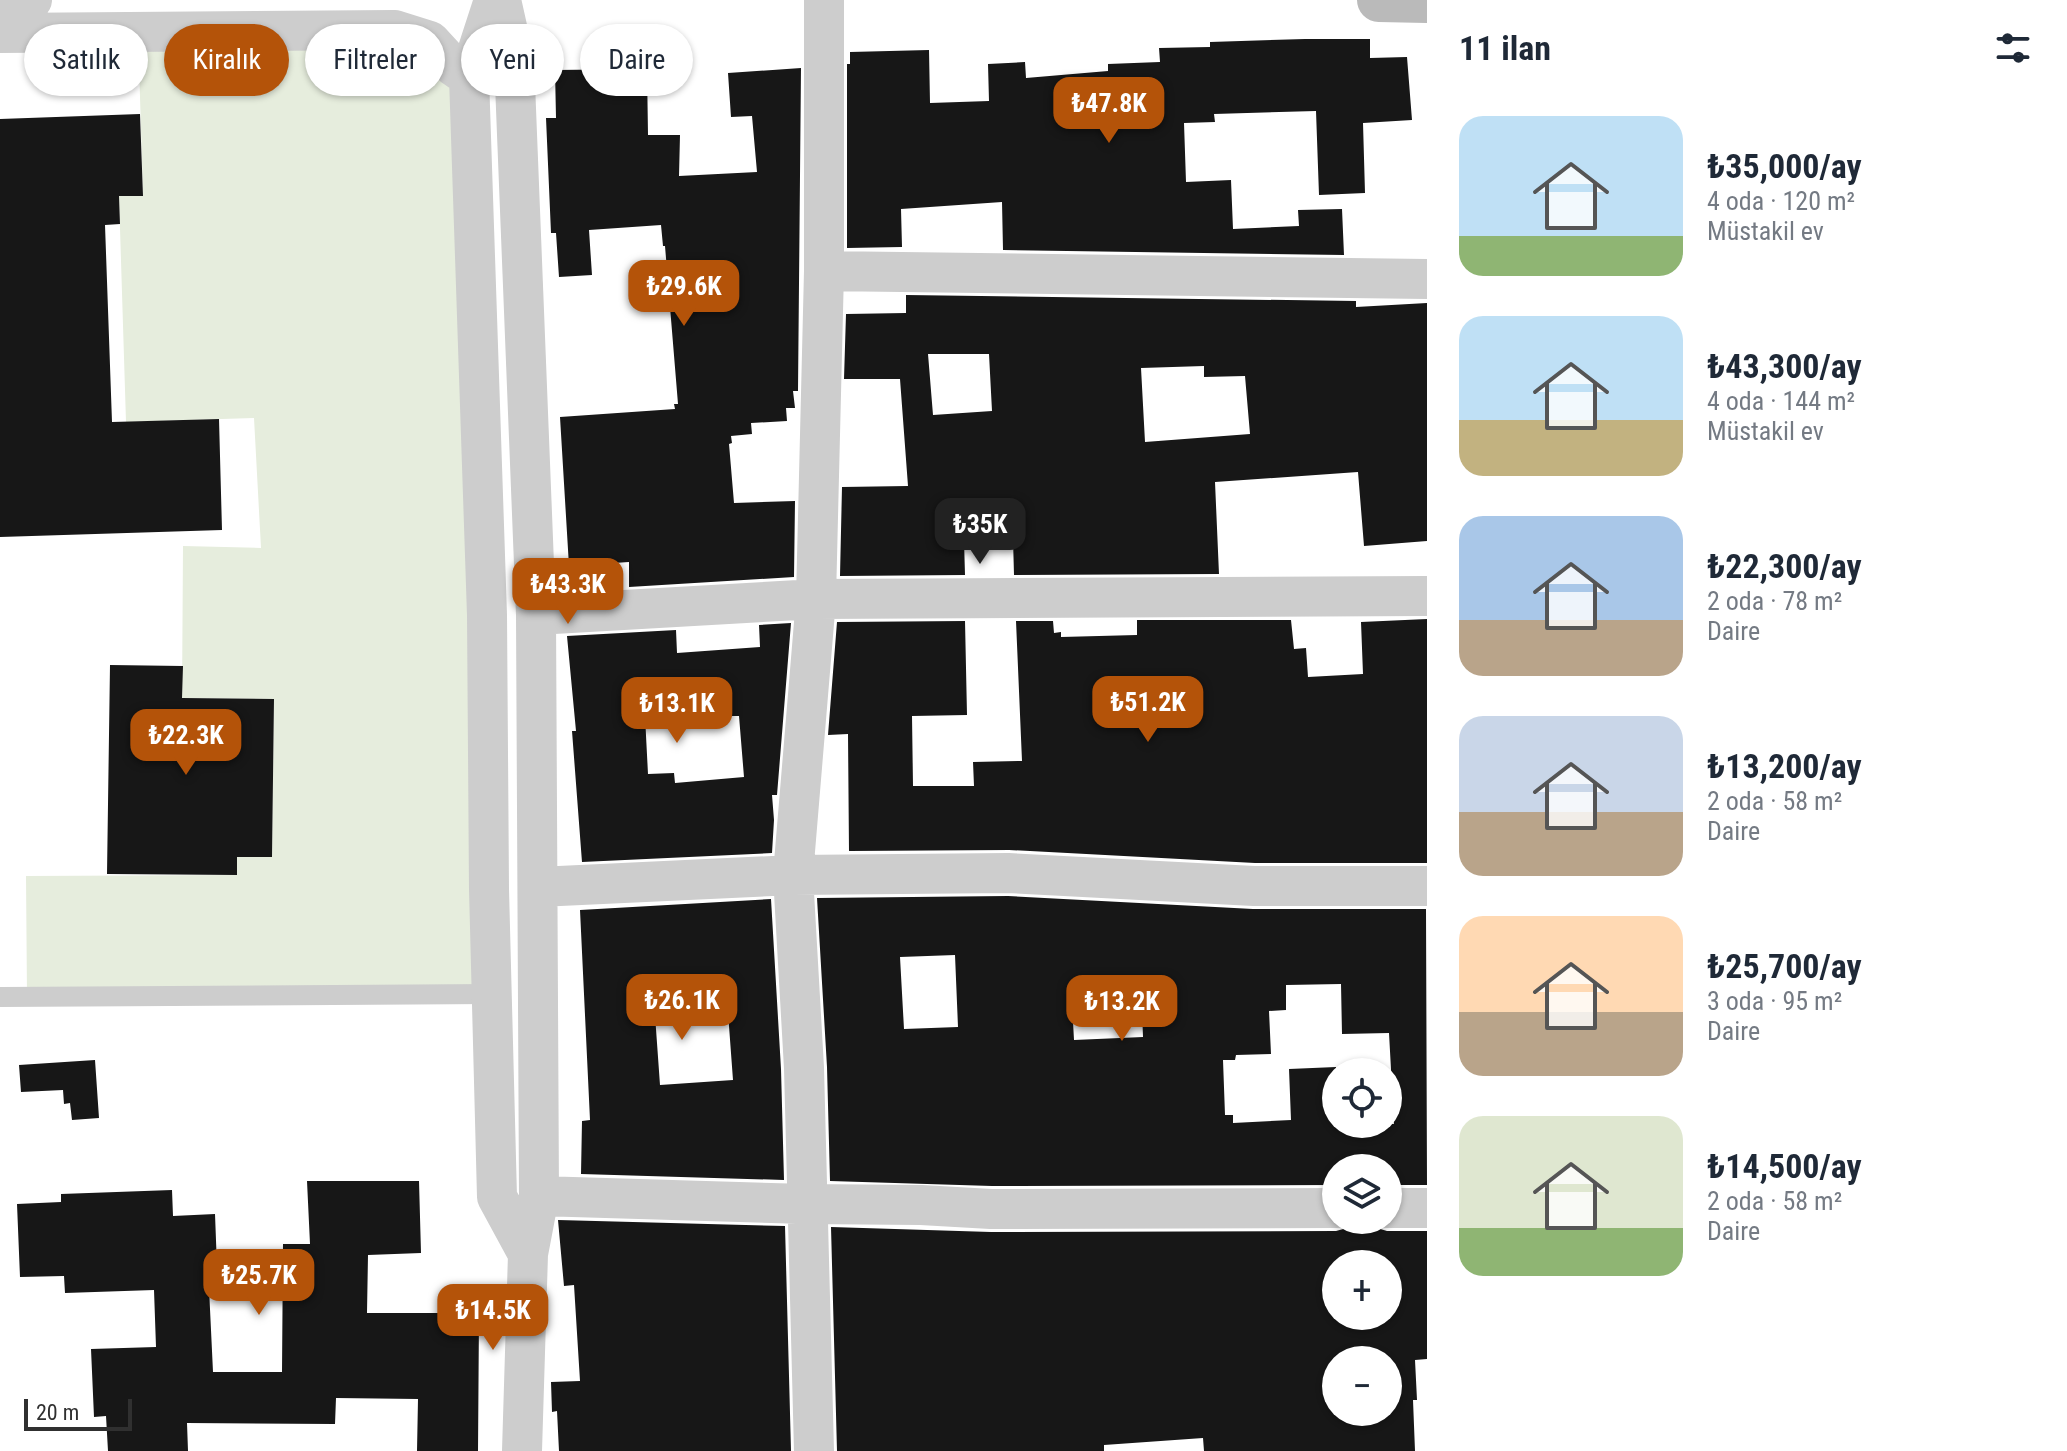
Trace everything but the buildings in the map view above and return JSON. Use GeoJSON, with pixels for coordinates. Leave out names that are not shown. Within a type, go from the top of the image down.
{"type":"FeatureCollection","features":[{"type":"Feature","properties":{"kind":"main road"},"geometry":{"type":"LineString","coordinates":[[1379,0],[1427,1]]}},
{"type":"Feature","properties":{"kind":"street"},"geometry":{"type":"LineString","coordinates":[[0,10],[32,0]]}},
{"type":"Feature","properties":{"kind":"street"},"geometry":{"type":"LineString","coordinates":[[486,24],[494,0]]}},
{"type":"Feature","properties":{"kind":"street"},"geometry":{"type":"LineString","coordinates":[[501,0],[514,58],[536,615],[539,1196],[528,1254],[522,1451]]}},
{"type":"Feature","properties":{"kind":"street"},"geometry":{"type":"LineString","coordinates":[[814,1451],[804,1068],[793,875],[816,599],[824,271],[824,0]]}},
{"type":"Feature","properties":{"kind":"street"},"geometry":{"type":"LineString","coordinates":[[0,33],[395,30],[430,41],[461,72]]}},
{"type":"Feature","properties":{"kind":"street"},"geometry":{"type":"LineString","coordinates":[[470,96],[487,615],[497,1197],[528,1254]]}},
{"type":"Feature","properties":{"kind":"street"},"geometry":{"type":"LineString","coordinates":[[824,271],[1427,279]]}},
{"type":"Feature","properties":{"kind":"street"},"geometry":{"type":"LineString","coordinates":[[536,615],[816,599],[1427,596]]}},
{"type":"Feature","properties":{"kind":"street"},"geometry":{"type":"LineString","coordinates":[[538,887],[793,875],[1008,873],[1254,886],[1427,886]]}},
{"type":"Feature","properties":{"kind":"street"},"geometry":{"type":"LineString","coordinates":[[539,1196],[991,1209],[1322,1208]]}},
{"type":"Feature","properties":{"kind":"street"},"geometry":{"type":"LineString","coordinates":[[1402,1208],[1427,1208]]}},
{"type":"Feature","properties":{"kind":"lane"},"geometry":{"type":"LineString","coordinates":[[0,997],[492,994]]}},
{"type":"Feature","properties":{"kind":"green space"},"geometry":{"type":"Polygon","coordinates":[[[289,31],[305,31],[305,96],[445,96],[445,61],[453,66],[492,994],[27,997],[26,876],[237,875],[237,857],[272,857],[274,699],[182,698],[183,546],[261,548],[254,418],[126,422],[119,196],[143,195],[140,96],[148,96],[148,32],[164,32],[164,96],[289,96],[289,31]]]}}]}
